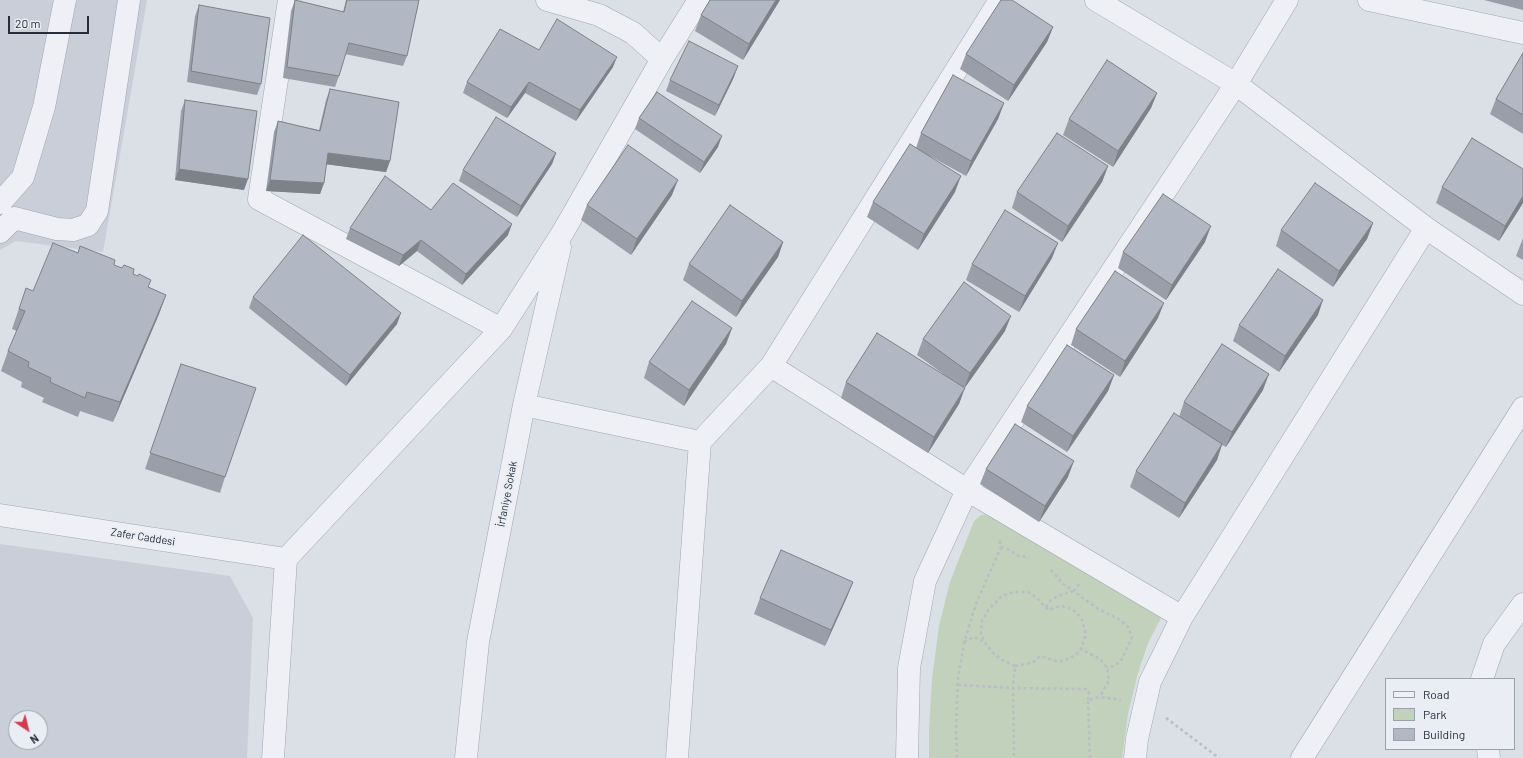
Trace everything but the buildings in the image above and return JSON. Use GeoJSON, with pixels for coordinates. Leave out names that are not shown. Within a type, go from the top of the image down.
{"type":"FeatureCollection","features":[{"type":"Feature","properties":{"kind":"street"},"geometry":{"type":"LineString","coordinates":[[0,203],[23,177],[44,107],[65,0]]}},
{"type":"Feature","properties":{"kind":"street"},"geometry":{"type":"LineString","coordinates":[[0,232],[14,218],[57,229],[73,230],[88,225],[97,211],[129,0]]}},
{"type":"Feature","properties":{"kind":"street"},"geometry":{"type":"LineString","coordinates":[[289,0],[259,199],[501,328]]}},
{"type":"Feature","properties":{"kind":"street"},"geometry":{"type":"LineString","coordinates":[[547,0],[599,15],[633,33],[662,59]]}},
{"type":"Feature","properties":{"kind":"street"},"geometry":{"type":"LineString","coordinates":[[274,758],[286,559],[501,328],[563,232],[662,59],[699,0]]}},
{"type":"Feature","properties":{"kind":"street"},"geometry":{"type":"LineString","coordinates":[[677,758],[700,442],[771,366],[1000,0]]}},
{"type":"Feature","properties":{"kind":"street"},"geometry":{"type":"LineString","coordinates":[[1096,0],[1236,84],[1426,228],[1523,294]]}},
{"type":"Feature","properties":{"kind":"street"},"geometry":{"type":"LineString","coordinates":[[907,758],[909,668],[925,581],[967,490],[1236,84],[1287,0]]}},
{"type":"Feature","properties":{"kind":"street"},"geometry":{"type":"LineString","coordinates":[[1369,0],[1523,34]]}},
{"type":"Feature","properties":{"kind":"street"},"geometry":{"type":"LineString","coordinates":[[1135,758],[1137,739],[1150,682],[1182,617],[1426,228]]}},
{"type":"Feature","properties":{"kind":"street","name":"İrfaniye Sokak"},"geometry":{"type":"LineString","coordinates":[[466,758],[478,642],[524,406],[563,232]]}},
{"type":"Feature","properties":{"kind":"street"},"geometry":{"type":"LineString","coordinates":[[771,366],[967,490],[1182,617]]}},
{"type":"Feature","properties":{"kind":"street"},"geometry":{"type":"LineString","coordinates":[[524,406],[700,442]]}},
{"type":"Feature","properties":{"kind":"street"},"geometry":{"type":"LineString","coordinates":[[1302,758],[1523,408]]}},
{"type":"Feature","properties":{"kind":"street","name":"Zafer Caddesi"},"geometry":{"type":"LineString","coordinates":[[0,515],[286,559]]}},
{"type":"Feature","properties":{"kind":"street"},"geometry":{"type":"LineString","coordinates":[[1482,678],[1494,644],[1523,604]]}},
{"type":"Feature","properties":{"kind":"path"},"geometry":{"type":"LineString","coordinates":[[957,758],[956,728],[958,685],[964,642],[976,604],[1001,546],[996,524],[998,508]]}},
{"type":"Feature","properties":{"kind":"path"},"geometry":{"type":"LineString","coordinates":[[1001,546],[1019,556],[1034,558]]}},
{"type":"Feature","properties":{"kind":"path"},"geometry":{"type":"LineString","coordinates":[[1046,607],[1051,600],[1058,596],[1074,591],[1092,564]]}},
{"type":"Feature","properties":{"kind":"path"},"geometry":{"type":"LineString","coordinates":[[1047,565],[1063,584],[1100,610],[1120,619],[1128,627],[1132,637],[1121,661],[1114,666],[1107,668]]}},
{"type":"Feature","properties":{"kind":"path"},"geometry":{"type":"LineString","coordinates":[[1013,592],[1028,592],[1037,598],[1048,610],[1060,606],[1067,607],[1076,612],[1082,620],[1085,630],[1085,638],[1081,649],[1076,655],[1063,661],[1056,661],[1040,656],[1035,661],[1015,666],[997,657],[984,641],[981,633],[982,620],[989,609],[1002,596],[1013,592]]}},
{"type":"Feature","properties":{"kind":"path"},"geometry":{"type":"LineString","coordinates":[[964,642],[974,637],[984,641]]}},
{"type":"Feature","properties":{"kind":"path"},"geometry":{"type":"LineString","coordinates":[[1081,649],[1100,659],[1107,668],[1109,680],[1100,697]]}},
{"type":"Feature","properties":{"kind":"path"},"geometry":{"type":"LineString","coordinates":[[1014,758],[1013,688],[1015,666]]}},
{"type":"Feature","properties":{"kind":"path"},"geometry":{"type":"LineString","coordinates":[[958,685],[1013,688],[1086,689],[1089,691],[1090,758]]}},
{"type":"Feature","properties":{"kind":"path"},"geometry":{"type":"LineString","coordinates":[[1088,700],[1100,697],[1146,702],[1219,758]]}},
{"type":"Feature","properties":{"kind":"shaded area"},"geometry":{"type":"Polygon","coordinates":[[[0,0],[147,0],[103,252],[16,241],[0,250],[0,0]]]}},
{"type":"Feature","properties":{"kind":"shaded area"},"geometry":{"type":"Polygon","coordinates":[[[0,544],[230,576],[253,618],[247,758],[0,758],[0,544]]]}},
{"type":"Feature","properties":{"kind":"green space"},"geometry":{"type":"Polygon","coordinates":[[[990,514],[1009,523],[1161,618],[1148,643],[1138,673],[1128,714],[1122,758],[929,758],[932,679],[939,626],[950,582],[974,521],[981,515],[990,514]]]}}]}
